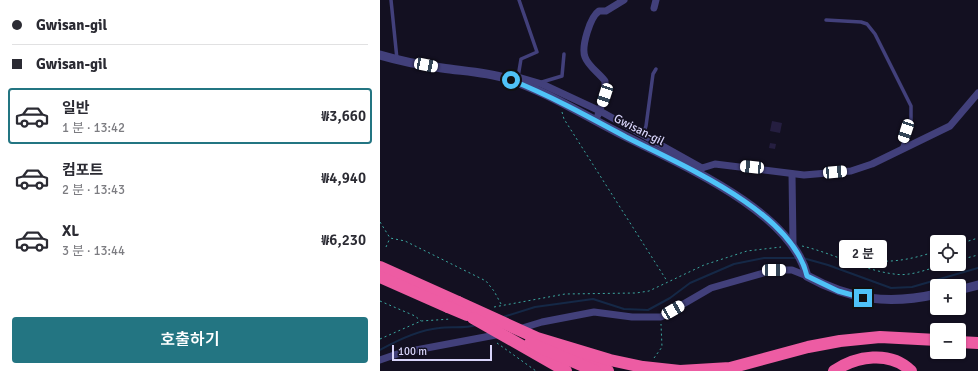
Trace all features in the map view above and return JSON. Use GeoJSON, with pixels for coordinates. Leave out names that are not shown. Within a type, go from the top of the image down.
{"type":"FeatureCollection","features":[{"type":"Feature","properties":{"kind":"highway"},"geometry":{"type":"LineString","coordinates":[[380,267],[453,304],[473,318],[533,350],[566,371]]}},
{"type":"Feature","properties":{"kind":"highway"},"geometry":{"type":"LineString","coordinates":[[380,277],[453,304],[536,338],[608,371]]}},
{"type":"Feature","properties":{"kind":"highway"},"geometry":{"type":"LineString","coordinates":[[473,318],[595,371]]}},
{"type":"Feature","properties":{"kind":"highway"},"geometry":{"type":"LineString","coordinates":[[536,338],[610,360],[643,367],[680,371],[730,368],[808,347],[840,341],[880,337],[930,340]]}},
{"type":"Feature","properties":{"kind":"highway"},"geometry":{"type":"LineString","coordinates":[[966,342],[978,343]]}},
{"type":"Feature","properties":{"kind":"highway"},"geometry":{"type":"LineString","coordinates":[[834,371],[846,363],[862,358],[881,357],[898,363],[911,371]]}},
{"type":"Feature","properties":{"kind":"street"},"geometry":{"type":"LineString","coordinates":[[596,121],[605,95],[605,81],[585,57],[584,48],[594,15],[599,11],[606,11],[624,0]]}},
{"type":"Feature","properties":{"kind":"street"},"geometry":{"type":"LineString","coordinates":[[654,8],[656,0]]}},
{"type":"Feature","properties":{"kind":"street","name":"Gwisan-gil"},"geometry":{"type":"LineString","coordinates":[[380,55],[397,60],[503,78],[562,103],[596,121],[700,170],[754,209],[794,247]]}},
{"type":"Feature","properties":{"kind":"street"},"geometry":{"type":"LineString","coordinates":[[503,78],[518,76],[539,83],[600,111],[700,170],[715,164],[726,164],[804,175],[851,171],[872,164],[900,151],[950,126],[978,93]]}},
{"type":"Feature","properties":{"kind":"street"},"geometry":{"type":"LineString","coordinates":[[792,174],[794,247],[806,271]]}},
{"type":"Feature","properties":{"kind":"street"},"geometry":{"type":"LineString","coordinates":[[380,360],[400,353],[490,338],[542,322],[594,312],[632,317],[661,317],[711,288],[774,270],[806,271],[838,291],[872,299],[905,300],[930,295]]}},
{"type":"Feature","properties":{"kind":"street"},"geometry":{"type":"LineString","coordinates":[[966,288],[978,285]]}},
{"type":"Feature","properties":{"kind":"lane"},"geometry":{"type":"LineString","coordinates":[[391,0],[397,60]]}},
{"type":"Feature","properties":{"kind":"lane"},"geometry":{"type":"LineString","coordinates":[[518,76],[521,59],[537,52],[519,0]]}},
{"type":"Feature","properties":{"kind":"lane"},"geometry":{"type":"LineString","coordinates":[[826,20],[861,22],[867,24],[875,34],[911,106],[911,120],[900,151]]}},
{"type":"Feature","properties":{"kind":"lane"},"geometry":{"type":"LineString","coordinates":[[539,83],[562,76],[564,54]]}},
{"type":"Feature","properties":{"kind":"lane"},"geometry":{"type":"LineString","coordinates":[[642,135],[646,126],[653,74],[656,69]]}},
{"type":"Feature","properties":{"kind":"path"},"geometry":{"type":"LineString","coordinates":[[562,103],[564,119],[667,281]]}},
{"type":"Feature","properties":{"kind":"path"},"geometry":{"type":"LineString","coordinates":[[380,222],[390,238],[405,241],[486,281],[502,305]]}},
{"type":"Feature","properties":{"kind":"path"},"geometry":{"type":"LineString","coordinates":[[386,247],[390,238]]}},
{"type":"Feature","properties":{"kind":"path"},"geometry":{"type":"LineString","coordinates":[[966,242],[978,238]]}},
{"type":"Feature","properties":{"kind":"path"},"geometry":{"type":"LineString","coordinates":[[494,307],[565,294],[636,293],[649,291],[667,281],[704,265],[747,251],[804,246],[839,259],[895,275],[930,268]]}},
{"type":"Feature","properties":{"kind":"path"},"geometry":{"type":"LineString","coordinates":[[839,259],[855,257],[890,261],[916,258],[930,253]]}},
{"type":"Feature","properties":{"kind":"path"},"geometry":{"type":"LineString","coordinates":[[966,258],[978,255]]}},
{"type":"Feature","properties":{"kind":"path"},"geometry":{"type":"LineString","coordinates":[[380,301],[414,316],[421,321]]}},
{"type":"Feature","properties":{"kind":"path"},"geometry":{"type":"LineString","coordinates":[[650,361],[662,347],[661,317]]}},
{"type":"Feature","properties":{"kind":"path"},"geometry":{"type":"LineString","coordinates":[[380,339],[421,321],[457,319]]}},
{"type":"Feature","properties":{"kind":"path"},"geometry":{"type":"LineString","coordinates":[[490,338],[536,371]]}},
{"type":"Feature","properties":{"kind":"building"},"geometry":{"type":"Polygon","coordinates":[[[772,121],[782,123],[780,133],[770,131],[772,121]]]}},
{"type":"Feature","properties":{"kind":"building"},"geometry":{"type":"Polygon","coordinates":[[[770,143],[776,144],[775,149],[769,148],[770,143]]]}},
{"type":"Feature","properties":{"kind":"waterway"},"geometry":{"type":"LineString","coordinates":[[503,317],[535,307],[593,299],[624,309],[648,310],[670,298],[690,283],[734,264],[764,258],[797,258]]}},
{"type":"Feature","properties":{"kind":"waterway"},"geometry":{"type":"LineString","coordinates":[[803,258],[828,265],[891,288],[912,287],[978,268]]}},
{"type":"Feature","properties":{"kind":"waterway"},"geometry":{"type":"LineString","coordinates":[[380,350],[416,333],[444,327],[467,327],[476,325]]}},
{"type":"Feature","properties":{"kind":"route"},"geometry":{"type":"LineString","coordinates":[[511,80],[562,103],[666,158],[705,176],[754,209],[777,228],[793,244],[805,267],[807,276],[825,286],[863,298]]}}]}
